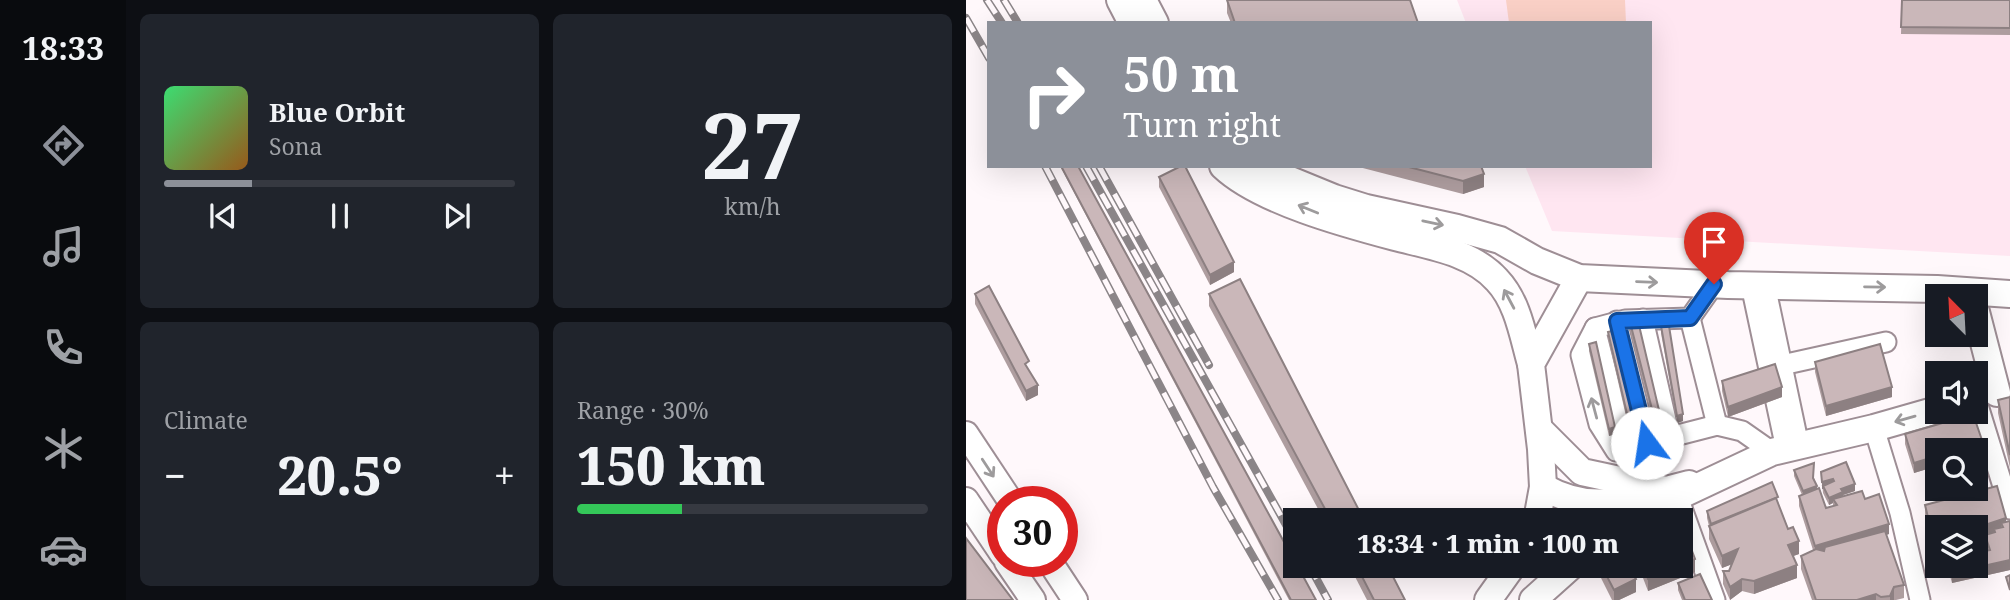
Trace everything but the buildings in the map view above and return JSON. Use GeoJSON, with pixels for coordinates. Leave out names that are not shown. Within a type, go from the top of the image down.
{"type":"FeatureCollection","features":[{"type":"Feature","properties":{"kind":"main road"},"geometry":{"type":"LineString","coordinates":[[1120,0],[1131,21]]}},
{"type":"Feature","properties":{"kind":"main road"},"geometry":{"type":"LineString","coordinates":[[1143,0],[1154,21]]}},
{"type":"Feature","properties":{"kind":"main road"},"geometry":{"type":"LineString","coordinates":[[1225,168],[1246,185],[1327,218],[1452,251],[1481,266],[1497,280],[1512,301],[1531,364],[1543,488],[1539,508]]}},
{"type":"Feature","properties":{"kind":"main road"},"geometry":{"type":"LineString","coordinates":[[1261,168],[1366,208],[1500,240],[1536,261],[1579,278],[1925,289]]}},
{"type":"Feature","properties":{"kind":"main road"},"geometry":{"type":"LineString","coordinates":[[1531,364],[1579,278]]}},
{"type":"Feature","properties":{"kind":"main road"},"geometry":{"type":"LineString","coordinates":[[1988,297],[2010,294]]}},
{"type":"Feature","properties":{"kind":"main road"},"geometry":{"type":"LineString","coordinates":[[1981,347],[1990,395]]}},
{"type":"Feature","properties":{"kind":"main road"},"geometry":{"type":"LineString","coordinates":[[1543,488],[1560,497],[1586,503],[1615,503],[1672,493],[1785,449],[1925,413]]}},
{"type":"Feature","properties":{"kind":"main road"},"geometry":{"type":"LineString","coordinates":[[1539,429],[1582,472],[1672,493]]}},
{"type":"Feature","properties":{"kind":"main road"},"geometry":{"type":"LineString","coordinates":[[1650,508],[1672,493]]}},
{"type":"Feature","properties":{"kind":"main road"},"geometry":{"type":"LineString","coordinates":[[1488,600],[1504,578]]}},
{"type":"Feature","properties":{"kind":"main road"},"geometry":{"type":"LineString","coordinates":[[1533,600],[1558,578]]}},
{"type":"Feature","properties":{"kind":"street"},"geometry":{"type":"LineString","coordinates":[[1714,284],[1690,318],[1717,425]]}},
{"type":"Feature","properties":{"kind":"street"},"geometry":{"type":"LineString","coordinates":[[1758,285],[1782,365],[1785,449]]}},
{"type":"Feature","properties":{"kind":"street"},"geometry":{"type":"LineString","coordinates":[[1758,285],[1785,449]]}},
{"type":"Feature","properties":{"kind":"street"},"geometry":{"type":"LineString","coordinates":[[1690,318],[1643,318],[1617,321],[1595,328],[1581,355],[1599,424],[1616,451],[1717,425],[1742,431],[1785,449]]}},
{"type":"Feature","properties":{"kind":"street"},"geometry":{"type":"LineString","coordinates":[[1643,318],[1670,437]]}},
{"type":"Feature","properties":{"kind":"street"},"geometry":{"type":"LineString","coordinates":[[1617,321],[1647,443]]}},
{"type":"Feature","properties":{"kind":"street"},"geometry":{"type":"LineString","coordinates":[[1782,365],[1886,342]]}},
{"type":"Feature","properties":{"kind":"street"},"geometry":{"type":"LineString","coordinates":[[1990,395],[2010,509]]}},
{"type":"Feature","properties":{"kind":"street"},"geometry":{"type":"LineString","coordinates":[[1874,428],[1899,513],[1920,600]]}},
{"type":"Feature","properties":{"kind":"street"},"geometry":{"type":"LineString","coordinates":[[966,434],[1000,486]]}},
{"type":"Feature","properties":{"kind":"street"},"geometry":{"type":"LineString","coordinates":[[1672,493],[1715,600]]}},
{"type":"Feature","properties":{"kind":"street"},"geometry":{"type":"LineString","coordinates":[[966,500],[987,531]]}},
{"type":"Feature","properties":{"kind":"street"},"geometry":{"type":"LineString","coordinates":[[1017,577],[1033,600]]}},
{"type":"Feature","properties":{"kind":"street"},"geometry":{"type":"LineString","coordinates":[[1060,577],[1075,600]]}},
{"type":"Feature","properties":{"kind":"shaded area"},"geometry":{"type":"Polygon","coordinates":[[[1457,0],[2010,0],[2010,256],[1552,231],[1526,168],[1652,168],[1652,21],[1465,21],[1457,0]]]}},
{"type":"Feature","properties":{"kind":"shaded area"},"geometry":{"type":"Polygon","coordinates":[[[1506,0],[1625,0],[1626,21],[1509,21],[1506,0]]]}},
{"type":"Feature","properties":{"kind":"railway"},"geometry":{"type":"LineString","coordinates":[[987,0],[1001,21]]}},
{"type":"Feature","properties":{"kind":"railway"},"geometry":{"type":"LineString","coordinates":[[1004,0],[1017,21]]}},
{"type":"Feature","properties":{"kind":"railway"},"geometry":{"type":"LineString","coordinates":[[966,18],[987,55]]}},
{"type":"Feature","properties":{"kind":"railway"},"geometry":{"type":"LineString","coordinates":[[1046,168],[1213,487],[1278,600]]}},
{"type":"Feature","properties":{"kind":"railway"},"geometry":{"type":"LineString","coordinates":[[1087,168],[1283,519]]}},
{"type":"Feature","properties":{"kind":"railway"},"geometry":{"type":"LineString","coordinates":[[1100,168],[1209,365]]}},
{"type":"Feature","properties":{"kind":"railway"},"geometry":{"type":"LineString","coordinates":[[1316,578],[1328,600]]}},
{"type":"Feature","properties":{"kind":"route"},"geometry":{"type":"LineString","coordinates":[[1647,443],[1617,321],[1690,318],[1714,284]]}}]}
